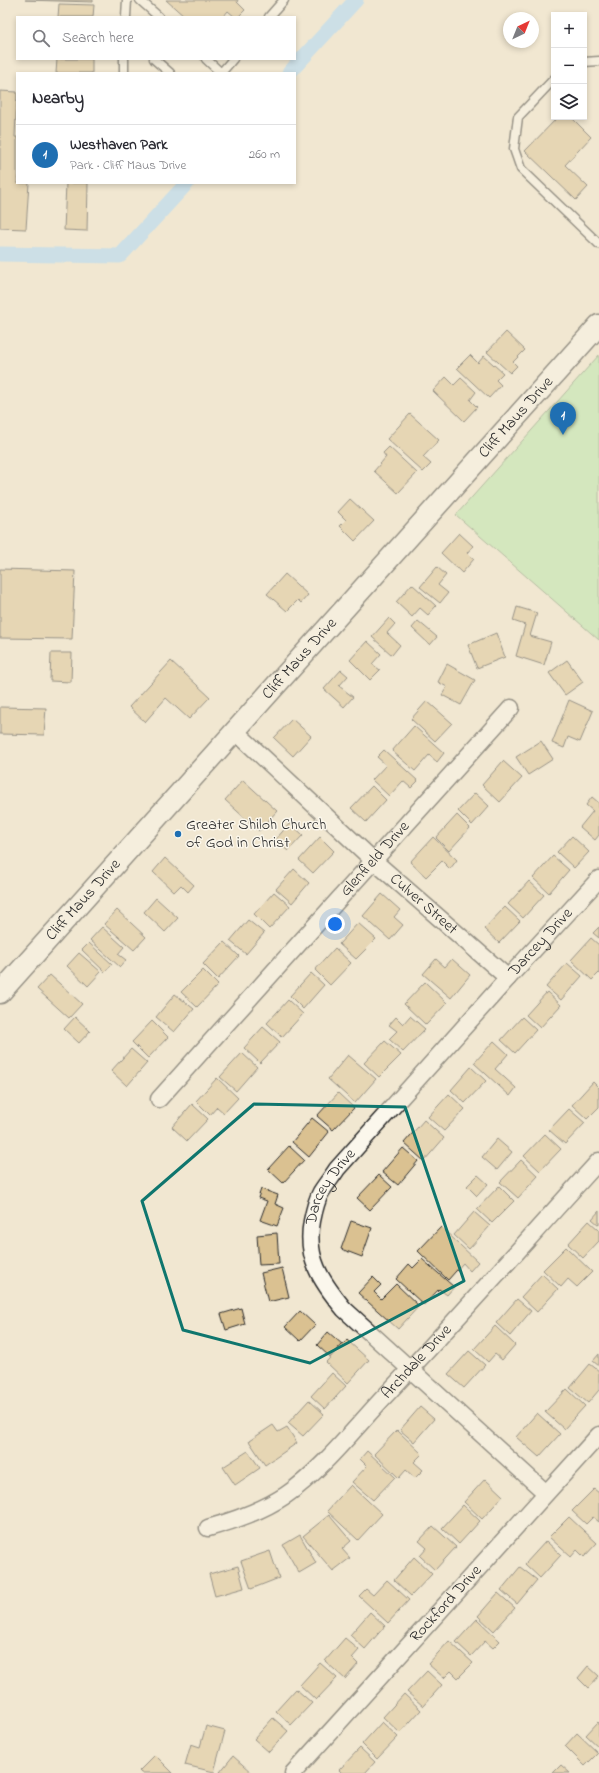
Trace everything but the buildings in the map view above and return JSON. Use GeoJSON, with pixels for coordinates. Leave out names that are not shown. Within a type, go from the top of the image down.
{"type":"FeatureCollection","features":[{"type":"Feature","properties":{"kind":"street","name":"Cliff Maus Drive"},"geometry":{"type":"LineString","coordinates":[[0,992],[599,326]]}},
{"type":"Feature","properties":{"kind":"street","name":"Glenfield Drive"},"geometry":{"type":"LineString","coordinates":[[160,1100],[511,708]]}},
{"type":"Feature","properties":{"kind":"street","name":"Culver Street"},"geometry":{"type":"LineString","coordinates":[[235,731],[374,861],[508,978]]}},
{"type":"Feature","properties":{"kind":"street","name":"Darcey Drive"},"geometry":{"type":"LineString","coordinates":[[546,1493],[344,1309],[325,1286],[317,1270],[310,1250],[310,1232],[315,1206],[321,1192],[337,1169],[599,879]]}},
{"type":"Feature","properties":{"kind":"street","name":"Archdale Drive"},"geometry":{"type":"LineString","coordinates":[[208,1528],[243,1518],[286,1495],[314,1472],[410,1370],[599,1161]]}},
{"type":"Feature","properties":{"kind":"street","name":"Rockford Drive"},"geometry":{"type":"LineString","coordinates":[[293,1773],[599,1436]]}},
{"type":"Feature","properties":{"kind":"lane"},"geometry":{"type":"LineString","coordinates":[[126,16],[127,0]]}},
{"type":"Feature","properties":{"kind":"lane"},"geometry":{"type":"LineString","coordinates":[[140,0],[158,16]]}},
{"type":"Feature","properties":{"kind":"lane"},"geometry":{"type":"LineString","coordinates":[[270,16],[284,0]]}},
{"type":"Feature","properties":{"kind":"lane"},"geometry":{"type":"LineString","coordinates":[[124,60],[124,72]]}},
{"type":"Feature","properties":{"kind":"lane"},"geometry":{"type":"LineString","coordinates":[[155,60],[169,72]]}},
{"type":"Feature","properties":{"kind":"lane"},"geometry":{"type":"LineString","coordinates":[[207,60],[220,72]]}},
{"type":"Feature","properties":{"kind":"lane"},"geometry":{"type":"LineString","coordinates":[[222,72],[232,60]]}},
{"type":"Feature","properties":{"kind":"lane"},"geometry":{"type":"LineString","coordinates":[[587,62],[599,61]]}},
{"type":"Feature","properties":{"kind":"lane"},"geometry":{"type":"LineString","coordinates":[[551,82],[518,117],[514,149],[521,169],[599,244]]}},
{"type":"Feature","properties":{"kind":"highlighted area"},"geometry":{"type":"Polygon","coordinates":[[[254,1104],[405,1107],[464,1281],[310,1363],[183,1330],[142,1201],[254,1104]]]}},
{"type":"Feature","properties":{"kind":"green space"},"geometry":{"type":"Polygon","coordinates":[[[599,355],[599,640],[456,515],[599,355]]]}},
{"type":"Feature","properties":{"kind":"waterway"},"geometry":{"type":"LineString","coordinates":[[290,72],[356,0]]}},
{"type":"Feature","properties":{"kind":"waterway"},"geometry":{"type":"LineString","coordinates":[[0,254],[120,256],[186,184]]}},
{"type":"Feature","properties":{"kind":"place","name":"Westhaven Park"},"geometry":{"type":"Point","coordinates":[563,435]}},
{"type":"Feature","properties":{"kind":"place","name":"Greater Shiloh Church of God in Christ"},"geometry":{"type":"Point","coordinates":[178,834]}}]}
